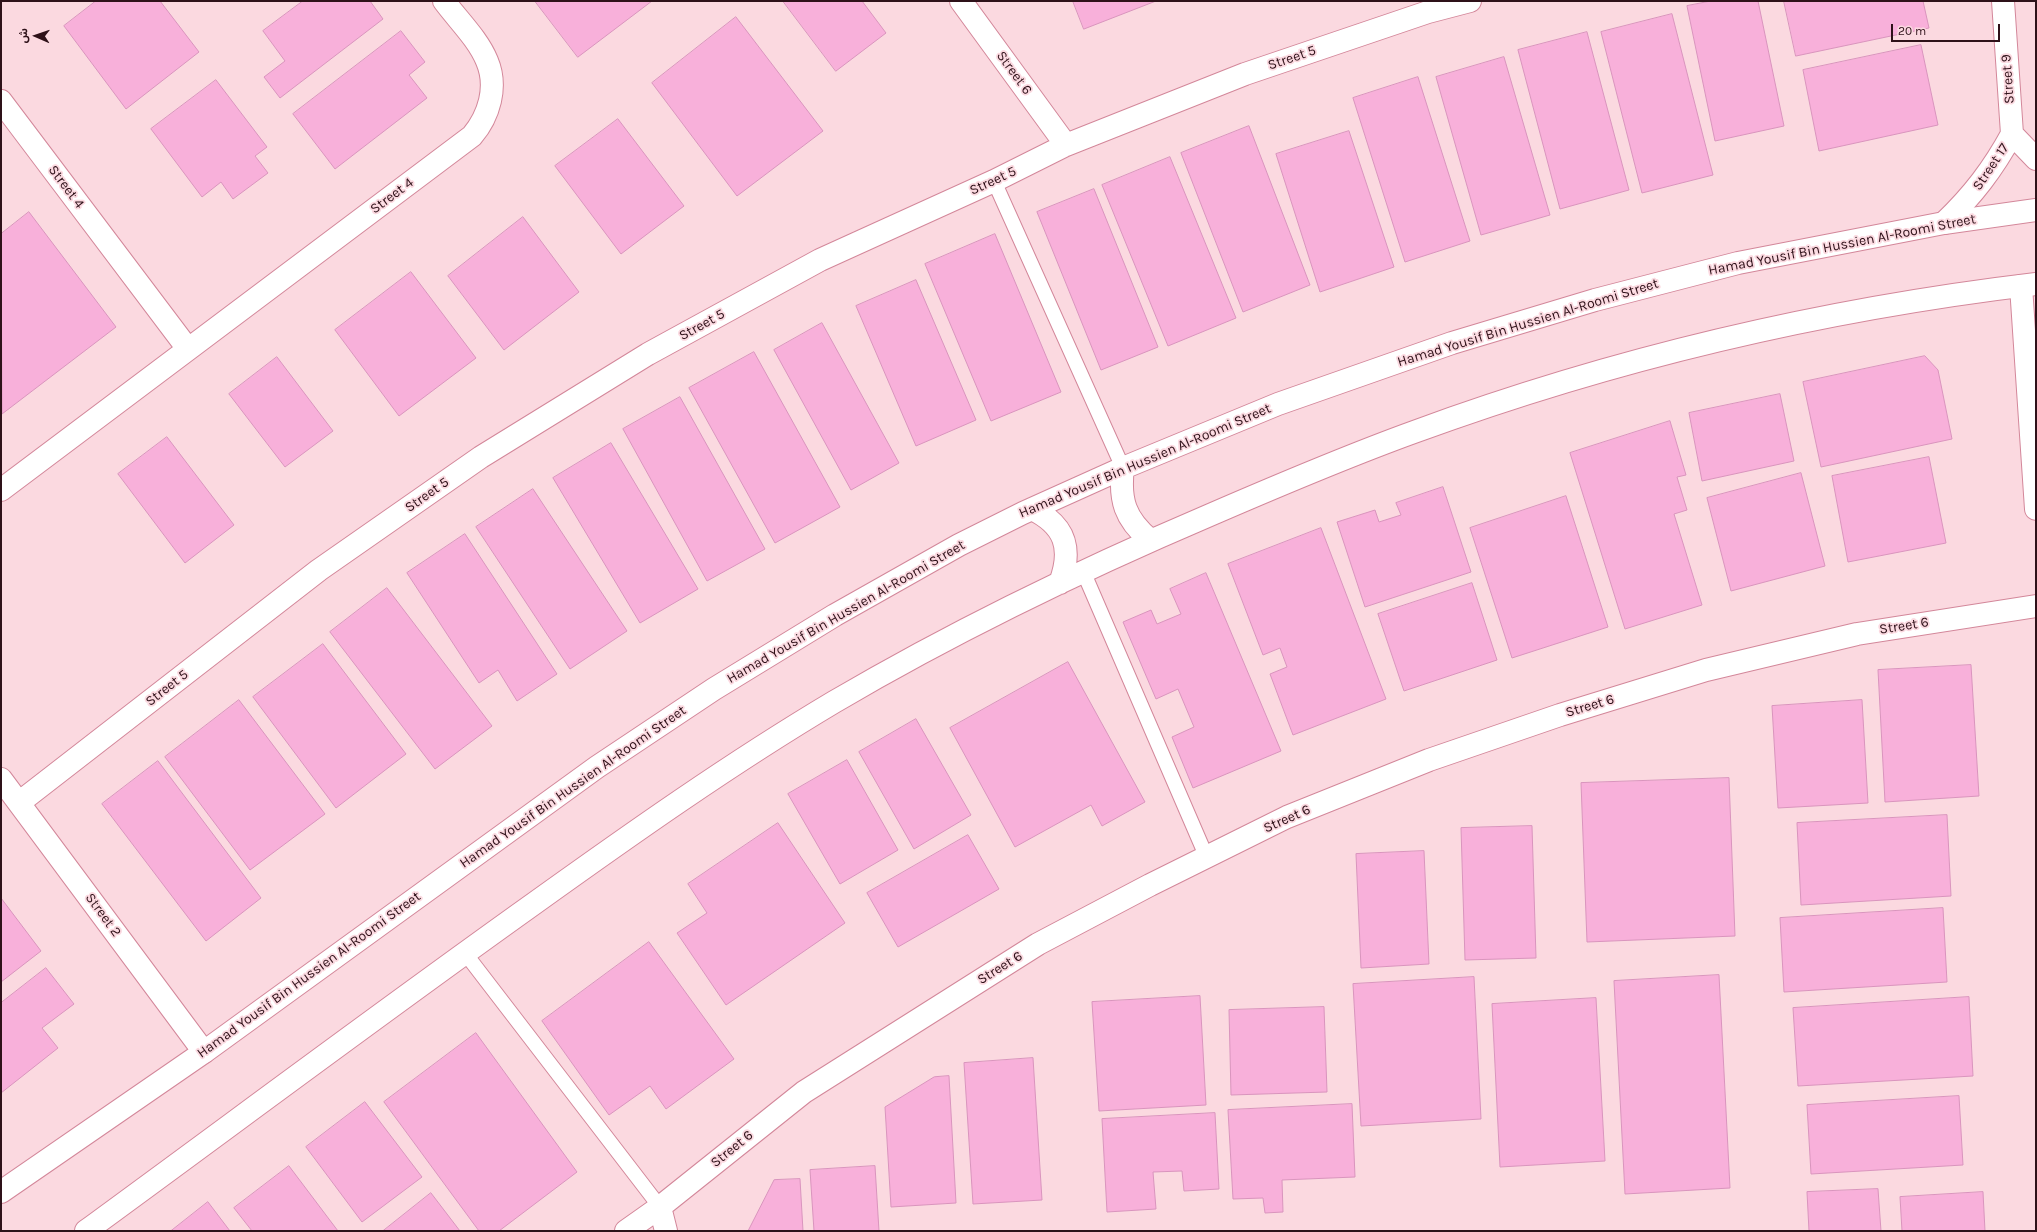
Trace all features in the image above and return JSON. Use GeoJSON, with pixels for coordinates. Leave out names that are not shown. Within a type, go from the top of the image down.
{"type":"FeatureCollection","features":[{"type":"Feature","properties":{"kind":"street","name":"Street 4"},"geometry":{"type":"LineString","coordinates":[[1,490],[472,136],[481,126],[490,105],[492,92],[488,62],[444,1]]}},
{"type":"Feature","properties":{"kind":"street","name":"Street 6"},"geometry":{"type":"LineString","coordinates":[[961,1],[1066,144]]}},
{"type":"Feature","properties":{"kind":"street","name":"Street 5"},"geometry":{"type":"LineString","coordinates":[[20,802],[319,570],[481,457],[648,354],[820,260],[994,181],[1066,144],[1245,74],[1428,12],[1470,1]]}},
{"type":"Feature","properties":{"kind":"street","name":"Street 9"},"geometry":{"type":"LineString","coordinates":[[2003,1],[2012,134]]}},
{"type":"Feature","properties":{"kind":"street","name":"Street 4"},"geometry":{"type":"LineString","coordinates":[[1,101],[188,349]]}},
{"type":"Feature","properties":{"kind":"street","name":"Street 17"},"geometry":{"type":"LineString","coordinates":[[1944,223],[1983,182],[1999,159],[2012,134],[2036,159]]}},
{"type":"Feature","properties":{"kind":"street","name":"Hamad Yousif Bin Hussien Al-Roomi Street"},"geometry":{"type":"LineString","coordinates":[[1,1192],[204,1052],[597,767],[708,694],[896,579],[959,545],[1032,509],[1123,468],[1286,402],[1452,343],[1587,302],[1738,262],[1944,223],[2036,210]]}},
{"type":"Feature","properties":{"kind":"street"},"geometry":{"type":"LineString","coordinates":[[86,1231],[465,953],[675,803],[753,752],[912,657],[994,614],[1150,540],[1309,472],[1419,430],[1530,394],[1642,361],[1755,333],[1848,313],[1942,296],[2029,285],[2036,509]]}},
{"type":"Feature","properties":{"kind":"street"},"geometry":{"type":"LineString","coordinates":[[1123,468],[1121,484],[1126,511],[1137,529],[1150,540]]}},
{"type":"Feature","properties":{"kind":"street"},"geometry":{"type":"LineString","coordinates":[[1032,509],[1046,516],[1056,526],[1064,539],[1067,554],[1065,569],[1060,583]]}},
{"type":"Feature","properties":{"kind":"street","name":"Street 6"},"geometry":{"type":"LineString","coordinates":[[626,1231],[660,1207],[804,1092],[890,1036],[1038,944],[1150,885],[1287,817],[1429,760],[1560,715],[1706,670],[1857,634],[2036,606]]}},
{"type":"Feature","properties":{"kind":"street","name":"Street 2"},"geometry":{"type":"LineString","coordinates":[[1,779],[20,802],[204,1052]]}},
{"type":"Feature","properties":{"kind":"street"},"geometry":{"type":"LineString","coordinates":[[660,1207],[666,1231]]}},
{"type":"Feature","properties":{"kind":"lane"},"geometry":{"type":"LineString","coordinates":[[994,181],[1123,468]]}},
{"type":"Feature","properties":{"kind":"lane"},"geometry":{"type":"LineString","coordinates":[[1083,571],[1207,858]]}},
{"type":"Feature","properties":{"kind":"lane"},"geometry":{"type":"LineString","coordinates":[[465,953],[660,1207]]}},
{"type":"Feature","properties":{"kind":"building"},"geometry":{"type":"Polygon","coordinates":[[[96,1],[160,1],[199,52],[126,109],[64,26],[96,1]]]}},
{"type":"Feature","properties":{"kind":"building"},"geometry":{"type":"Polygon","coordinates":[[[303,1],[370,1],[383,19],[280,98],[264,77],[285,61],[263,31],[303,1]]]}},
{"type":"Feature","properties":{"kind":"building"},"geometry":{"type":"Polygon","coordinates":[[[535,1],[652,1],[578,57],[535,1]]]}},
{"type":"Feature","properties":{"kind":"building"},"geometry":{"type":"Polygon","coordinates":[[[783,1],[862,1],[886,33],[836,71],[783,1]]]}},
{"type":"Feature","properties":{"kind":"building"},"geometry":{"type":"Polygon","coordinates":[[[1073,1],[1156,1],[1084,29],[1073,1]]]}},
{"type":"Feature","properties":{"kind":"building"},"geometry":{"type":"Polygon","coordinates":[[[1711,1],[1758,1],[1784,126],[1715,141],[1687,6],[1711,1]]]}},
{"type":"Feature","properties":{"kind":"building"},"geometry":{"type":"Polygon","coordinates":[[[1784,1],[1923,1],[1929,28],[1796,56],[1784,1]]]}},
{"type":"Feature","properties":{"kind":"building"},"geometry":{"type":"Polygon","coordinates":[[[1672,14],[1713,175],[1642,193],[1601,32],[1672,14]]]}},
{"type":"Feature","properties":{"kind":"building"},"geometry":{"type":"Polygon","coordinates":[[[736,17],[823,131],[737,196],[652,83],[736,17]]]}},
{"type":"Feature","properties":{"kind":"building"},"geometry":{"type":"Polygon","coordinates":[[[401,31],[425,62],[409,75],[427,98],[335,169],[293,114],[401,31]]]}},
{"type":"Feature","properties":{"kind":"building"},"geometry":{"type":"Polygon","coordinates":[[[1587,32],[1629,190],[1560,209],[1518,50],[1587,32]]]}},
{"type":"Feature","properties":{"kind":"building"},"geometry":{"type":"Polygon","coordinates":[[[1921,45],[1938,125],[1819,151],[1803,70],[1921,45]]]}},
{"type":"Feature","properties":{"kind":"building"},"geometry":{"type":"Polygon","coordinates":[[[1504,57],[1550,215],[1481,235],[1436,77],[1504,57]]]}},
{"type":"Feature","properties":{"kind":"building"},"geometry":{"type":"Polygon","coordinates":[[[1418,77],[1470,241],[1405,262],[1353,98],[1418,77]]]}},
{"type":"Feature","properties":{"kind":"building"},"geometry":{"type":"Polygon","coordinates":[[[216,80],[267,147],[255,156],[268,173],[233,199],[221,182],[202,197],[151,129],[216,80]]]}},
{"type":"Feature","properties":{"kind":"building"},"geometry":{"type":"Polygon","coordinates":[[[618,119],[684,206],[621,254],[555,166],[618,119]]]}},
{"type":"Feature","properties":{"kind":"building"},"geometry":{"type":"Polygon","coordinates":[[[1249,126],[1310,285],[1243,312],[1181,153],[1249,126]]]}},
{"type":"Feature","properties":{"kind":"building"},"geometry":{"type":"Polygon","coordinates":[[[1349,131],[1394,267],[1320,292],[1276,154],[1349,131]]]}},
{"type":"Feature","properties":{"kind":"building"},"geometry":{"type":"Polygon","coordinates":[[[1170,157],[1236,318],[1168,346],[1102,185],[1170,157]]]}},
{"type":"Feature","properties":{"kind":"building"},"geometry":{"type":"Polygon","coordinates":[[[1094,189],[1158,347],[1101,370],[1037,212],[1094,189]]]}},
{"type":"Feature","properties":{"kind":"building"},"geometry":{"type":"Polygon","coordinates":[[[29,212],[116,327],[2,414],[1,234],[29,212]]]}},
{"type":"Feature","properties":{"kind":"building"},"geometry":{"type":"Polygon","coordinates":[[[523,217],[579,292],[504,350],[448,276],[523,217]]]}},
{"type":"Feature","properties":{"kind":"building"},"geometry":{"type":"Polygon","coordinates":[[[995,234],[1061,392],[991,421],[925,264],[995,234]]]}},
{"type":"Feature","properties":{"kind":"building"},"geometry":{"type":"Polygon","coordinates":[[[411,272],[476,358],[399,416],[335,330],[411,272]]]}},
{"type":"Feature","properties":{"kind":"building"},"geometry":{"type":"Polygon","coordinates":[[[916,280],[976,420],[916,446],[856,306],[916,280]]]}},
{"type":"Feature","properties":{"kind":"building"},"geometry":{"type":"Polygon","coordinates":[[[822,323],[899,463],[851,490],[774,350],[822,323]]]}},
{"type":"Feature","properties":{"kind":"building"},"geometry":{"type":"Polygon","coordinates":[[[754,352],[840,507],[775,543],[689,388],[754,352]]]}},
{"type":"Feature","properties":{"kind":"building"},"geometry":{"type":"Polygon","coordinates":[[[1925,356],[1938,370],[1952,439],[1821,467],[1803,382],[1925,356]]]}},
{"type":"Feature","properties":{"kind":"building"},"geometry":{"type":"Polygon","coordinates":[[[277,357],[333,431],[285,467],[229,394],[277,357]]]}},
{"type":"Feature","properties":{"kind":"building"},"geometry":{"type":"Polygon","coordinates":[[[1780,394],[1794,461],[1702,481],[1689,413],[1780,394]]]}},
{"type":"Feature","properties":{"kind":"building"},"geometry":{"type":"Polygon","coordinates":[[[680,397],[765,549],[707,581],[623,429],[680,397]]]}},
{"type":"Feature","properties":{"kind":"building"},"geometry":{"type":"Polygon","coordinates":[[[1670,421],[1686,475],[1677,477],[1687,510],[1674,514],[1702,605],[1625,629],[1570,453],[1670,421]]]}},
{"type":"Feature","properties":{"kind":"building"},"geometry":{"type":"Polygon","coordinates":[[[167,437],[234,525],[185,563],[118,474],[167,437]]]}},
{"type":"Feature","properties":{"kind":"building"},"geometry":{"type":"Polygon","coordinates":[[[611,443],[698,589],[640,623],[553,478],[611,443]]]}},
{"type":"Feature","properties":{"kind":"building"},"geometry":{"type":"Polygon","coordinates":[[[1929,457],[1946,543],[1848,562],[1832,476],[1929,457]]]}},
{"type":"Feature","properties":{"kind":"building"},"geometry":{"type":"Polygon","coordinates":[[[1801,473],[1825,566],[1731,591],[1707,498],[1801,473]]]}},
{"type":"Feature","properties":{"kind":"building"},"geometry":{"type":"Polygon","coordinates":[[[1443,487],[1471,572],[1365,607],[1337,522],[1375,510],[1379,522],[1401,515],[1396,503],[1443,487]]]}},
{"type":"Feature","properties":{"kind":"building"},"geometry":{"type":"Polygon","coordinates":[[[533,489],[627,631],[570,669],[476,527],[533,489]]]}},
{"type":"Feature","properties":{"kind":"building"},"geometry":{"type":"Polygon","coordinates":[[[1566,496],[1608,627],[1512,658],[1470,528],[1566,496]]]}},
{"type":"Feature","properties":{"kind":"building"},"geometry":{"type":"Polygon","coordinates":[[[1321,528],[1386,699],[1293,735],[1270,674],[1287,667],[1280,648],[1263,655],[1228,564],[1321,528]]]}},
{"type":"Feature","properties":{"kind":"building"},"geometry":{"type":"Polygon","coordinates":[[[465,534],[557,674],[517,701],[498,670],[479,683],[407,573],[465,534]]]}},
{"type":"Feature","properties":{"kind":"building"},"geometry":{"type":"Polygon","coordinates":[[[1206,573],[1281,751],[1193,788],[1172,737],[1194,727],[1178,689],[1156,699],[1123,622],[1151,610],[1157,624],[1181,614],[1170,589],[1206,573]]]}},
{"type":"Feature","properties":{"kind":"building"},"geometry":{"type":"Polygon","coordinates":[[[1472,583],[1497,660],[1404,691],[1378,614],[1472,583]]]}},
{"type":"Feature","properties":{"kind":"building"},"geometry":{"type":"Polygon","coordinates":[[[387,588],[492,726],[435,769],[330,632],[387,588]]]}},
{"type":"Feature","properties":{"kind":"building"},"geometry":{"type":"Polygon","coordinates":[[[323,644],[406,754],[336,808],[253,697],[323,644]]]}},
{"type":"Feature","properties":{"kind":"building"},"geometry":{"type":"Polygon","coordinates":[[[1068,662],[1145,802],[1102,826],[1091,805],[1015,847],[950,728],[1068,662]]]}},
{"type":"Feature","properties":{"kind":"building"},"geometry":{"type":"Polygon","coordinates":[[[1971,665],[1979,796],[1885,802],[1878,670],[1971,665]]]}},
{"type":"Feature","properties":{"kind":"building"},"geometry":{"type":"Polygon","coordinates":[[[239,700],[325,814],[250,870],[165,757],[239,700]]]}},
{"type":"Feature","properties":{"kind":"building"},"geometry":{"type":"Polygon","coordinates":[[[1862,700],[1868,803],[1778,808],[1772,706],[1862,700]]]}},
{"type":"Feature","properties":{"kind":"building"},"geometry":{"type":"Polygon","coordinates":[[[916,719],[971,815],[914,849],[859,752],[916,719]]]}},
{"type":"Feature","properties":{"kind":"building"},"geometry":{"type":"Polygon","coordinates":[[[847,760],[898,850],[840,884],[788,794],[847,760]]]}},
{"type":"Feature","properties":{"kind":"building"},"geometry":{"type":"Polygon","coordinates":[[[158,761],[261,898],[206,941],[102,804],[158,761]]]}},
{"type":"Feature","properties":{"kind":"building"},"geometry":{"type":"Polygon","coordinates":[[[1729,778],[1735,936],[1587,942],[1581,783],[1729,778]]]}},
{"type":"Feature","properties":{"kind":"building"},"geometry":{"type":"Polygon","coordinates":[[[1947,815],[1951,896],[1801,905],[1797,823],[1947,815]]]}},
{"type":"Feature","properties":{"kind":"building"},"geometry":{"type":"Polygon","coordinates":[[[778,823],[845,923],[726,1005],[677,933],[707,913],[688,884],[778,823]]]}},
{"type":"Feature","properties":{"kind":"building"},"geometry":{"type":"Polygon","coordinates":[[[1532,826],[1536,958],[1465,960],[1461,828],[1532,826]]]}},
{"type":"Feature","properties":{"kind":"building"},"geometry":{"type":"Polygon","coordinates":[[[968,835],[999,889],[898,947],[867,893],[968,835]]]}},
{"type":"Feature","properties":{"kind":"building"},"geometry":{"type":"Polygon","coordinates":[[[1424,851],[1429,964],[1361,968],[1356,854],[1424,851]]]}},
{"type":"Feature","properties":{"kind":"building"},"geometry":{"type":"Polygon","coordinates":[[[1,898],[41,951],[1,982],[1,898]]]}},
{"type":"Feature","properties":{"kind":"building"},"geometry":{"type":"Polygon","coordinates":[[[1943,908],[1947,982],[1784,992],[1780,918],[1943,908]]]}},
{"type":"Feature","properties":{"kind":"building"},"geometry":{"type":"Polygon","coordinates":[[[649,942],[734,1059],[666,1109],[650,1086],[609,1115],[542,1021],[649,942]]]}},
{"type":"Feature","properties":{"kind":"building"},"geometry":{"type":"Polygon","coordinates":[[[46,968],[74,1004],[42,1028],[58,1048],[1,1093],[1,1003],[46,968]]]}},
{"type":"Feature","properties":{"kind":"building"},"geometry":{"type":"Polygon","coordinates":[[[1719,975],[1730,1188],[1625,1194],[1614,981],[1719,975]]]}},
{"type":"Feature","properties":{"kind":"building"},"geometry":{"type":"Polygon","coordinates":[[[1474,977],[1481,1119],[1361,1126],[1353,984],[1474,977]]]}},
{"type":"Feature","properties":{"kind":"building"},"geometry":{"type":"Polygon","coordinates":[[[1200,996],[1206,1105],[1099,1111],[1092,1002],[1200,996]]]}},
{"type":"Feature","properties":{"kind":"building"},"geometry":{"type":"Polygon","coordinates":[[[1969,997],[1973,1076],[1798,1086],[1793,1008],[1969,997]]]}},
{"type":"Feature","properties":{"kind":"building"},"geometry":{"type":"Polygon","coordinates":[[[1596,998],[1605,1161],[1500,1167],[1492,1004],[1596,998]]]}},
{"type":"Feature","properties":{"kind":"building"},"geometry":{"type":"Polygon","coordinates":[[[1324,1007],[1327,1092],[1231,1095],[1229,1010],[1324,1007]]]}},
{"type":"Feature","properties":{"kind":"building"},"geometry":{"type":"Polygon","coordinates":[[[476,1033],[577,1172],[499,1231],[479,1231],[384,1102],[476,1033]]]}},
{"type":"Feature","properties":{"kind":"building"},"geometry":{"type":"Polygon","coordinates":[[[1033,1058],[1042,1200],[973,1204],[964,1063],[1033,1058]]]}},
{"type":"Feature","properties":{"kind":"building"},"geometry":{"type":"Polygon","coordinates":[[[949,1076],[956,1203],[891,1207],[885,1107],[934,1077],[949,1076]]]}},
{"type":"Feature","properties":{"kind":"building"},"geometry":{"type":"Polygon","coordinates":[[[1959,1096],[1963,1165],[1811,1174],[1807,1105],[1959,1096]]]}},
{"type":"Feature","properties":{"kind":"building"},"geometry":{"type":"Polygon","coordinates":[[[365,1102],[422,1177],[362,1222],[306,1147],[365,1102]]]}},
{"type":"Feature","properties":{"kind":"building"},"geometry":{"type":"Polygon","coordinates":[[[1352,1104],[1355,1177],[1282,1180],[1283,1212],[1265,1213],[1263,1198],[1233,1199],[1228,1110],[1352,1104]]]}},
{"type":"Feature","properties":{"kind":"building"},"geometry":{"type":"Polygon","coordinates":[[[1215,1113],[1219,1189],[1184,1191],[1182,1171],[1153,1172],[1156,1209],[1107,1212],[1102,1119],[1215,1113]]]}},
{"type":"Feature","properties":{"kind":"building"},"geometry":{"type":"Polygon","coordinates":[[[289,1166],[338,1231],[252,1231],[234,1208],[289,1166]]]}},
{"type":"Feature","properties":{"kind":"building"},"geometry":{"type":"Polygon","coordinates":[[[875,1166],[879,1231],[814,1231],[810,1170],[875,1166]]]}},
{"type":"Feature","properties":{"kind":"building"},"geometry":{"type":"Polygon","coordinates":[[[800,1179],[803,1231],[748,1231],[774,1180],[800,1179]]]}},
{"type":"Feature","properties":{"kind":"building"},"geometry":{"type":"Polygon","coordinates":[[[1878,1189],[1881,1231],[1809,1231],[1807,1192],[1878,1189]]]}},
{"type":"Feature","properties":{"kind":"building"},"geometry":{"type":"Polygon","coordinates":[[[1983,1192],[1985,1231],[1902,1231],[1900,1197],[1983,1192]]]}},
{"type":"Feature","properties":{"kind":"building"},"geometry":{"type":"Polygon","coordinates":[[[431,1193],[460,1231],[383,1231],[431,1193]]]}},
{"type":"Feature","properties":{"kind":"building"},"geometry":{"type":"Polygon","coordinates":[[[208,1202],[230,1231],[171,1231],[208,1202]]]}}]}
